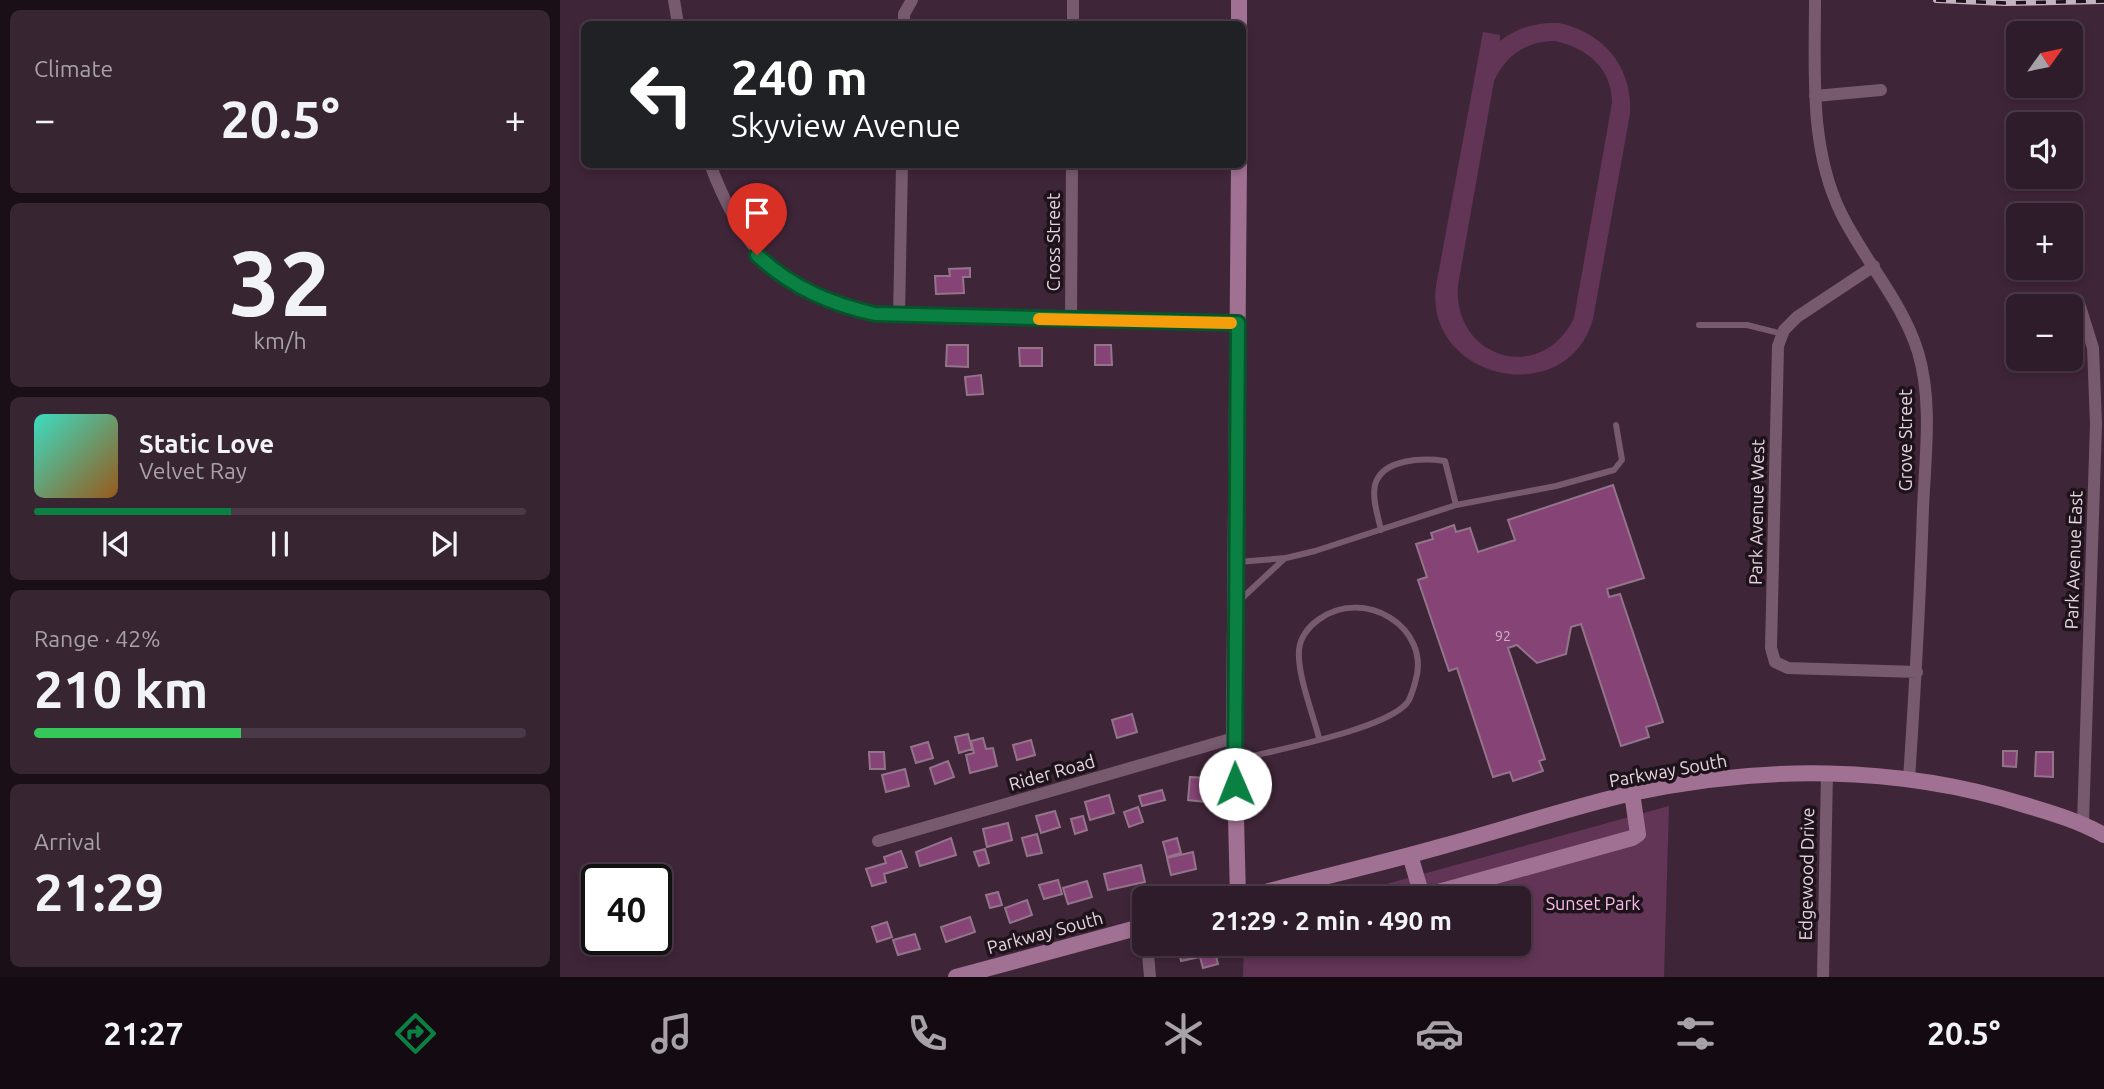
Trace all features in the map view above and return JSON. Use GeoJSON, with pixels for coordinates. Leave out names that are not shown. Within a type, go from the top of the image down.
{"type":"FeatureCollection","features":[{"type":"Feature","properties":{"kind":"main road"},"geometry":{"type":"LineString","coordinates":[[1239,0],[1239,21]]}},
{"type":"Feature","properties":{"kind":"main road"},"geometry":{"type":"LineString","coordinates":[[1239,168],[1234,738],[1240,886]]}},
{"type":"Feature","properties":{"kind":"main road","name":"Parkway South"},"geometry":{"type":"LineString","coordinates":[[1287,886],[1632,793],[1761,775],[1827,772],[1909,779],[1983,792],[2083,823],[2104,835]]}},
{"type":"Feature","properties":{"kind":"main road"},"geometry":{"type":"LineString","coordinates":[[1410,855],[1424,894],[1632,838],[1638,834],[1638,826],[1632,793]]}},
{"type":"Feature","properties":{"kind":"main road","name":"Parkway South"},"geometry":{"type":"LineString","coordinates":[[956,977],[1132,929]]}},
{"type":"Feature","properties":{"kind":"street"},"geometry":{"type":"LineString","coordinates":[[674,0],[678,21]]}},
{"type":"Feature","properties":{"kind":"street"},"geometry":{"type":"LineString","coordinates":[[904,21],[904,14],[912,0]]}},
{"type":"Feature","properties":{"kind":"street"},"geometry":{"type":"LineString","coordinates":[[1073,0],[1073,21]]}},
{"type":"Feature","properties":{"kind":"street","name":"Grove Street"},"geometry":{"type":"LineString","coordinates":[[1815,0],[1815,96],[1821,157],[1840,213],[1898,307],[1918,351],[1927,397],[1917,672],[1909,779]]}},
{"type":"Feature","properties":{"kind":"street"},"geometry":{"type":"LineString","coordinates":[[1815,96],[1881,90]]}},
{"type":"Feature","properties":{"kind":"street"},"geometry":{"type":"LineString","coordinates":[[712,168],[757,255],[780,276],[847,308],[899,316],[1238,323]]}},
{"type":"Feature","properties":{"kind":"street"},"geometry":{"type":"LineString","coordinates":[[899,316],[902,168]]}},
{"type":"Feature","properties":{"kind":"street","name":"Cross Street"},"geometry":{"type":"LineString","coordinates":[[1072,168],[1072,320]]}},
{"type":"Feature","properties":{"kind":"street"},"geometry":{"type":"LineString","coordinates":[[1783,334],[1797,317],[1874,266]]}},
{"type":"Feature","properties":{"kind":"street","name":"Park Avenue East"},"geometry":{"type":"LineString","coordinates":[[2083,316],[2093,348],[2096,424],[2083,823]]}},
{"type":"Feature","properties":{"kind":"street","name":"Park Avenue West"},"geometry":{"type":"LineString","coordinates":[[1783,334],[1778,346],[1771,648],[1775,662],[1788,668],[1917,672]]}},
{"type":"Feature","properties":{"kind":"street","name":"Rider Road"},"geometry":{"type":"LineString","coordinates":[[878,841],[1234,738]]}},
{"type":"Feature","properties":{"kind":"street","name":"Edgewood Drive"},"geometry":{"type":"LineString","coordinates":[[1823,977],[1827,772]]}},
{"type":"Feature","properties":{"kind":"street"},"geometry":{"type":"LineString","coordinates":[[1148,956],[1150,977]]}},
{"type":"Feature","properties":{"kind":"lane"},"geometry":{"type":"LineString","coordinates":[[1699,326],[1747,325],[1783,334]]}},
{"type":"Feature","properties":{"kind":"lane"},"geometry":{"type":"LineString","coordinates":[[1236,562],[1286,558],[1456,505],[1556,485],[1614,470],[1622,460],[1616,425]]}},
{"type":"Feature","properties":{"kind":"lane"},"geometry":{"type":"LineString","coordinates":[[1381,530],[1375,490],[1380,475],[1387,469],[1409,461],[1429,458],[1445,461],[1456,505]]}},
{"type":"Feature","properties":{"kind":"lane"},"geometry":{"type":"LineString","coordinates":[[1235,605],[1286,558]]}},
{"type":"Feature","properties":{"kind":"lane"},"geometry":{"type":"LineString","coordinates":[[1235,761],[1369,725],[1387,718],[1408,702],[1419,671],[1419,661],[1409,637],[1390,616],[1359,606],[1335,609],[1311,625],[1302,637],[1300,665],[1320,738]]}},
{"type":"Feature","properties":{"kind":"green space"},"geometry":{"type":"Polygon","coordinates":[[[1559,23],[1590,35],[1612,55],[1621,67],[1626,81],[1630,114],[1593,319],[1578,348],[1556,366],[1529,374],[1500,372],[1474,362],[1452,343],[1438,318],[1436,286],[1483,32],[1500,35],[1500,41],[1521,29],[1559,23]],[[1545,42],[1519,51],[1505,64],[1494,81],[1458,285],[1460,310],[1469,331],[1483,345],[1501,354],[1521,357],[1541,352],[1559,339],[1574,318],[1612,103],[1608,80],[1596,61],[1567,44],[1545,42]]]}},
{"type":"Feature","properties":{"kind":"green space","name":"Sunset Park"},"geometry":{"type":"Polygon","coordinates":[[[1669,806],[1664,977],[1243,977],[1244,956],[1531,956],[1531,886],[1379,886],[1669,806]]]}},
{"type":"Feature","properties":{"kind":"building"},"geometry":{"type":"Polygon","coordinates":[[[970,268],[970,277],[963,277],[964,293],[936,294],[935,276],[950,276],[949,269],[970,268]]]}},
{"type":"Feature","properties":{"kind":"building"},"geometry":{"type":"Polygon","coordinates":[[[947,345],[968,345],[968,367],[946,366],[947,345]]]}},
{"type":"Feature","properties":{"kind":"building"},"geometry":{"type":"Polygon","coordinates":[[[1095,345],[1111,345],[1112,365],[1095,365],[1095,345]]]}},
{"type":"Feature","properties":{"kind":"building"},"geometry":{"type":"Polygon","coordinates":[[[1019,348],[1042,348],[1042,366],[1020,366],[1019,348]]]}},
{"type":"Feature","properties":{"kind":"building"},"geometry":{"type":"Polygon","coordinates":[[[981,375],[983,394],[967,395],[965,377],[981,375]]]}},
{"type":"Feature","properties":{"kind":"building"},"geometry":{"type":"Polygon","coordinates":[[[1613,485],[1644,578],[1607,589],[1609,597],[1620,594],[1663,722],[1646,727],[1649,737],[1621,746],[1581,624],[1571,627],[1566,654],[1537,663],[1517,645],[1508,648],[1545,759],[1539,761],[1543,771],[1513,781],[1510,772],[1493,777],[1457,668],[1449,671],[1418,580],[1427,577],[1416,544],[1433,539],[1431,533],[1454,525],[1456,532],[1470,528],[1478,552],[1515,540],[1508,520],[1613,485]]]}},
{"type":"Feature","properties":{"kind":"building"},"geometry":{"type":"Polygon","coordinates":[[[1132,714],[1137,732],[1117,738],[1112,720],[1132,714]]]}},
{"type":"Feature","properties":{"kind":"building"},"geometry":{"type":"Polygon","coordinates":[[[968,734],[972,749],[959,753],[955,737],[968,734]]]}},
{"type":"Feature","properties":{"kind":"building"},"geometry":{"type":"Polygon","coordinates":[[[983,738],[986,749],[993,748],[997,766],[970,773],[966,755],[974,753],[971,741],[983,738]]]}},
{"type":"Feature","properties":{"kind":"building"},"geometry":{"type":"Polygon","coordinates":[[[1031,740],[1035,755],[1017,760],[1013,745],[1031,740]]]}},
{"type":"Feature","properties":{"kind":"building"},"geometry":{"type":"Polygon","coordinates":[[[928,742],[933,758],[916,763],[911,747],[928,742]]]}},
{"type":"Feature","properties":{"kind":"building"},"geometry":{"type":"Polygon","coordinates":[[[2003,751],[2017,751],[2016,767],[2003,766],[2003,751]]]}},
{"type":"Feature","properties":{"kind":"building"},"geometry":{"type":"Polygon","coordinates":[[[869,752],[884,752],[885,769],[870,769],[869,752]]]}},
{"type":"Feature","properties":{"kind":"building"},"geometry":{"type":"Polygon","coordinates":[[[2036,752],[2053,752],[2053,777],[2035,776],[2036,752]]]}},
{"type":"Feature","properties":{"kind":"building"},"geometry":{"type":"Polygon","coordinates":[[[948,761],[954,777],[935,784],[930,768],[948,761]]]}},
{"type":"Feature","properties":{"kind":"building"},"geometry":{"type":"Polygon","coordinates":[[[905,769],[909,786],[886,792],[882,775],[905,769]]]}},
{"type":"Feature","properties":{"kind":"building"},"geometry":{"type":"Polygon","coordinates":[[[1190,777],[1207,778],[1205,802],[1188,800],[1190,777]]]}},
{"type":"Feature","properties":{"kind":"building"},"geometry":{"type":"Polygon","coordinates":[[[1162,790],[1165,800],[1142,806],[1139,796],[1162,790]]]}},
{"type":"Feature","properties":{"kind":"building"},"geometry":{"type":"Polygon","coordinates":[[[1109,795],[1114,813],[1090,820],[1085,802],[1109,795]]]}},
{"type":"Feature","properties":{"kind":"building"},"geometry":{"type":"Polygon","coordinates":[[[1138,807],[1143,822],[1129,827],[1124,812],[1138,807]]]}},
{"type":"Feature","properties":{"kind":"building"},"geometry":{"type":"Polygon","coordinates":[[[1055,811],[1060,827],[1041,833],[1036,816],[1055,811]]]}},
{"type":"Feature","properties":{"kind":"building"},"geometry":{"type":"Polygon","coordinates":[[[1083,816],[1087,830],[1075,834],[1071,819],[1083,816]]]}},
{"type":"Feature","properties":{"kind":"building"},"geometry":{"type":"Polygon","coordinates":[[[1008,823],[1012,840],[987,847],[983,829],[1008,823]]]}},
{"type":"Feature","properties":{"kind":"building"},"geometry":{"type":"Polygon","coordinates":[[[1037,834],[1042,853],[1027,856],[1022,838],[1037,834]]]}},
{"type":"Feature","properties":{"kind":"building"},"geometry":{"type":"Polygon","coordinates":[[[951,838],[956,855],[920,866],[916,852],[951,838]]]}},
{"type":"Feature","properties":{"kind":"building"},"geometry":{"type":"Polygon","coordinates":[[[1177,838],[1181,853],[1167,857],[1163,842],[1177,838]]]}},
{"type":"Feature","properties":{"kind":"building"},"geometry":{"type":"Polygon","coordinates":[[[985,849],[989,863],[979,866],[974,852],[985,849]]]}},
{"type":"Feature","properties":{"kind":"building"},"geometry":{"type":"Polygon","coordinates":[[[901,851],[907,867],[884,874],[886,882],[872,886],[866,869],[886,863],[884,857],[901,851]]]}},
{"type":"Feature","properties":{"kind":"building"},"geometry":{"type":"Polygon","coordinates":[[[1193,852],[1196,869],[1171,875],[1167,858],[1193,852]]]}},
{"type":"Feature","properties":{"kind":"building"},"geometry":{"type":"Polygon","coordinates":[[[1141,865],[1145,882],[1108,890],[1104,874],[1141,865]]]}},
{"type":"Feature","properties":{"kind":"building"},"geometry":{"type":"Polygon","coordinates":[[[1058,880],[1062,894],[1044,899],[1039,885],[1058,880]]]}},
{"type":"Feature","properties":{"kind":"building"},"geometry":{"type":"Polygon","coordinates":[[[1087,881],[1092,897],[1068,904],[1063,888],[1087,881]]]}},
{"type":"Feature","properties":{"kind":"building"},"geometry":{"type":"Polygon","coordinates":[[[998,892],[1002,905],[990,908],[986,895],[998,892]]]}},
{"type":"Feature","properties":{"kind":"building"},"geometry":{"type":"Polygon","coordinates":[[[1027,900],[1032,915],[1010,923],[1005,908],[1027,900]]]}},
{"type":"Feature","properties":{"kind":"building"},"geometry":{"type":"Polygon","coordinates":[[[970,917],[975,932],[946,942],[941,927],[970,917]]]}},
{"type":"Feature","properties":{"kind":"building"},"geometry":{"type":"Polygon","coordinates":[[[887,922],[892,937],[877,942],[872,927],[887,922]]]}},
{"type":"Feature","properties":{"kind":"building"},"geometry":{"type":"Polygon","coordinates":[[[915,934],[920,949],[898,955],[893,940],[915,934]]]}},
{"type":"Feature","properties":{"kind":"building"},"geometry":{"type":"Polygon","coordinates":[[[1180,956],[1216,956],[1218,964],[1203,968],[1200,957],[1181,961],[1180,956]]]}},
{"type":"Feature","properties":{"kind":"railway"},"geometry":{"type":"LineString","coordinates":[[1936,0],[2005,3],[2104,1]]}},
{"type":"Feature","properties":{"kind":"slow traffic"},"geometry":{"type":"LineString","coordinates":[[1039,319],[1231,323]]}},
{"type":"Feature","properties":{"kind":"route"},"geometry":{"type":"LineString","coordinates":[[757,255],[780,276],[814,294],[847,308],[875,314],[1238,323],[1235,784]]}}]}
